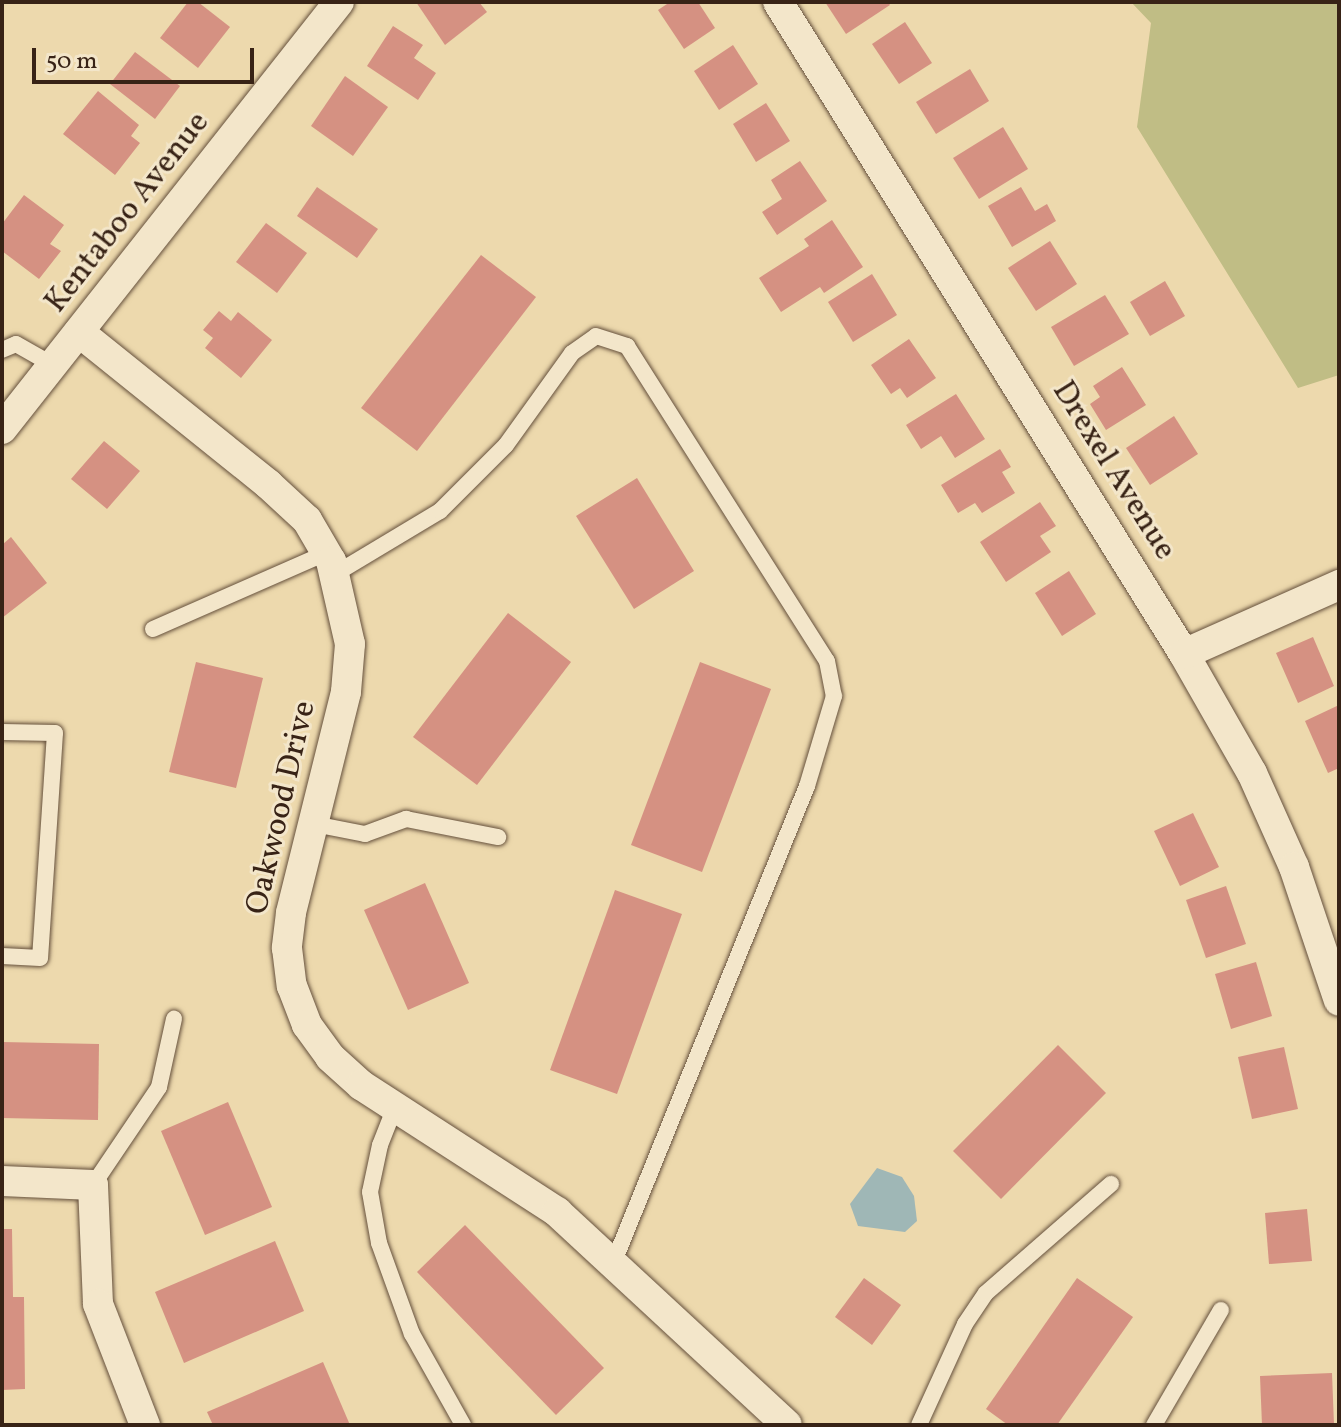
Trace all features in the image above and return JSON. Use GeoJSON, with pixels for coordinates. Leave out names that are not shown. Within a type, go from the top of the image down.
{"type":"FeatureCollection","features":[{"type":"Feature","properties":{"kind":"street","name":"Kentaboo Avenue"},"geometry":{"type":"LineString","coordinates":[[2,429],[339,2]]}},
{"type":"Feature","properties":{"kind":"street","name":"Drexel Avenue"},"geometry":{"type":"LineString","coordinates":[[778,2],[1184,654],[1252,773],[1294,867],[1339,1001]]}},
{"type":"Feature","properties":{"kind":"street","name":"Oakwood Drive"},"geometry":{"type":"LineString","coordinates":[[79,332],[268,484],[307,520],[331,564],[350,644],[346,692],[291,913],[292,986],[307,1025],[330,1057],[395,1107],[557,1212],[787,1425]]}},
{"type":"Feature","properties":{"kind":"street"},"geometry":{"type":"LineString","coordinates":[[1184,654],[1339,585]]}},
{"type":"Feature","properties":{"kind":"street"},"geometry":{"type":"LineString","coordinates":[[2,1181],[93,1185],[98,1304],[145,1425]]}},
{"type":"Feature","properties":{"kind":"lane"},"geometry":{"type":"LineString","coordinates":[[153,629],[331,564],[440,511],[506,445],[572,353],[596,336],[627,346],[827,661],[834,696],[807,786],[613,1264]]}},
{"type":"Feature","properties":{"kind":"lane"},"geometry":{"type":"LineString","coordinates":[[2,350],[16,344],[53,365]]}},
{"type":"Feature","properties":{"kind":"lane"},"geometry":{"type":"LineString","coordinates":[[2,732],[55,733],[40,958],[2,956]]}},
{"type":"Feature","properties":{"kind":"lane"},"geometry":{"type":"LineString","coordinates":[[314,824],[365,834],[406,819],[498,837]]}},
{"type":"Feature","properties":{"kind":"lane"},"geometry":{"type":"LineString","coordinates":[[93,1185],[159,1087],[174,1019]]}},
{"type":"Feature","properties":{"kind":"lane"},"geometry":{"type":"LineString","coordinates":[[395,1107],[380,1145],[370,1192],[379,1243],[412,1334],[463,1425]]}},
{"type":"Feature","properties":{"kind":"lane"},"geometry":{"type":"LineString","coordinates":[[919,1425],[965,1324],[986,1293],[1111,1184]]}},
{"type":"Feature","properties":{"kind":"lane"},"geometry":{"type":"LineString","coordinates":[[1154,1425],[1221,1310]]}},
{"type":"Feature","properties":{"kind":"shaded area"},"geometry":{"type":"Polygon","coordinates":[[[1131,2],[1339,2],[1339,375],[1298,388],[1137,127],[1151,23],[1131,2]]]}},
{"type":"Feature","properties":{"kind":"water"},"geometry":{"type":"Polygon","coordinates":[[[877,1168],[902,1177],[914,1196],[917,1221],[905,1232],[858,1226],[850,1204],[877,1168]]]}},
{"type":"Feature","properties":{"kind":"building"},"geometry":{"type":"Polygon","coordinates":[[[188,2],[198,2],[230,27],[198,68],[160,38],[188,2]]]}},
{"type":"Feature","properties":{"kind":"building"},"geometry":{"type":"Polygon","coordinates":[[[416,2],[479,2],[487,12],[445,45],[416,2]]]}},
{"type":"Feature","properties":{"kind":"building"},"geometry":{"type":"Polygon","coordinates":[[[670,2],[698,2],[715,28],[684,49],[658,10],[670,2]]]}},
{"type":"Feature","properties":{"kind":"building"},"geometry":{"type":"Polygon","coordinates":[[[825,2],[888,2],[890,5],[846,34],[825,2]]]}},
{"type":"Feature","properties":{"kind":"building"},"geometry":{"type":"Polygon","coordinates":[[[905,22],[932,63],[899,84],[872,44],[905,22]]]}},
{"type":"Feature","properties":{"kind":"building"},"geometry":{"type":"Polygon","coordinates":[[[393,26],[423,45],[414,58],[436,73],[418,100],[367,66],[393,26]]]}},
{"type":"Feature","properties":{"kind":"building"},"geometry":{"type":"Polygon","coordinates":[[[733,45],[758,84],[719,110],[694,71],[733,45]]]}},
{"type":"Feature","properties":{"kind":"building"},"geometry":{"type":"Polygon","coordinates":[[[135,52],[180,86],[155,119],[110,84],[135,52]]]}},
{"type":"Feature","properties":{"kind":"building"},"geometry":{"type":"Polygon","coordinates":[[[970,69],[989,101],[936,134],[916,102],[970,69]]]}},
{"type":"Feature","properties":{"kind":"building"},"geometry":{"type":"Polygon","coordinates":[[[345,76],[388,107],[353,156],[311,126],[345,76]]]}},
{"type":"Feature","properties":{"kind":"building"},"geometry":{"type":"Polygon","coordinates":[[[98,91],[139,125],[131,136],[140,143],[115,175],[63,134],[98,91]]]}},
{"type":"Feature","properties":{"kind":"building"},"geometry":{"type":"Polygon","coordinates":[[[766,103],[790,141],[756,162],[733,124],[766,103]]]}},
{"type":"Feature","properties":{"kind":"building"},"geometry":{"type":"Polygon","coordinates":[[[1003,127],[1028,169],[979,199],[953,158],[1003,127]]]}},
{"type":"Feature","properties":{"kind":"building"},"geometry":{"type":"Polygon","coordinates":[[[800,161],[827,201],[777,235],[762,212],[782,199],[771,180],[800,161]]]}},
{"type":"Feature","properties":{"kind":"building"},"geometry":{"type":"Polygon","coordinates":[[[317,187],[378,229],[357,258],[297,216],[317,187]]]}},
{"type":"Feature","properties":{"kind":"building"},"geometry":{"type":"Polygon","coordinates":[[[1021,187],[1035,211],[1047,204],[1056,221],[1012,247],[988,206],[1021,187]]]}},
{"type":"Feature","properties":{"kind":"building"},"geometry":{"type":"Polygon","coordinates":[[[24,195],[64,225],[50,244],[61,251],[39,279],[2,251],[2,224],[24,195]]]}},
{"type":"Feature","properties":{"kind":"building"},"geometry":{"type":"Polygon","coordinates":[[[832,220],[863,267],[824,293],[820,287],[781,312],[759,278],[809,246],[804,239],[832,220]]]}},
{"type":"Feature","properties":{"kind":"building"},"geometry":{"type":"Polygon","coordinates":[[[266,223],[307,253],[277,293],[236,262],[266,223]]]}},
{"type":"Feature","properties":{"kind":"building"},"geometry":{"type":"Polygon","coordinates":[[[1050,241],[1077,284],[1036,311],[1008,268],[1050,241]]]}},
{"type":"Feature","properties":{"kind":"building"},"geometry":{"type":"Polygon","coordinates":[[[481,255],[536,297],[417,451],[361,408],[481,255]]]}},
{"type":"Feature","properties":{"kind":"building"},"geometry":{"type":"Polygon","coordinates":[[[872,274],[897,315],[853,342],[828,302],[872,274]]]}},
{"type":"Feature","properties":{"kind":"building"},"geometry":{"type":"Polygon","coordinates":[[[1165,281],[1185,316],[1150,336],[1130,302],[1165,281]]]}},
{"type":"Feature","properties":{"kind":"building"},"geometry":{"type":"Polygon","coordinates":[[[1105,295],[1129,334],[1074,366],[1051,327],[1105,295]]]}},
{"type":"Feature","properties":{"kind":"building"},"geometry":{"type":"Polygon","coordinates":[[[219,311],[231,321],[238,312],[272,340],[241,378],[205,348],[213,338],[203,330],[219,311]]]}},
{"type":"Feature","properties":{"kind":"building"},"geometry":{"type":"Polygon","coordinates":[[[909,339],[936,378],[907,398],[900,388],[891,394],[871,365],[909,339]]]}},
{"type":"Feature","properties":{"kind":"building"},"geometry":{"type":"Polygon","coordinates":[[[1122,367],[1146,405],[1106,430],[1090,404],[1100,397],[1093,386],[1122,367]]]}},
{"type":"Feature","properties":{"kind":"building"},"geometry":{"type":"Polygon","coordinates":[[[956,394],[985,439],[955,458],[941,436],[921,449],[906,425],[956,394]]]}},
{"type":"Feature","properties":{"kind":"building"},"geometry":{"type":"Polygon","coordinates":[[[1174,416],[1198,454],[1150,485],[1126,448],[1174,416]]]}},
{"type":"Feature","properties":{"kind":"building"},"geometry":{"type":"Polygon","coordinates":[[[104,441],[140,471],[107,509],[71,479],[104,441]]]}},
{"type":"Feature","properties":{"kind":"building"},"geometry":{"type":"Polygon","coordinates":[[[1000,449],[1011,467],[1002,472],[1015,493],[982,513],[975,503],[958,513],[941,485],[1000,449]]]}},
{"type":"Feature","properties":{"kind":"building"},"geometry":{"type":"Polygon","coordinates":[[[637,478],[694,571],[634,609],[576,516],[637,478]]]}},
{"type":"Feature","properties":{"kind":"building"},"geometry":{"type":"Polygon","coordinates":[[[1040,502],[1056,526],[1040,536],[1051,552],[1006,582],[980,542],[1040,502]]]}},
{"type":"Feature","properties":{"kind":"building"},"geometry":{"type":"Polygon","coordinates":[[[11,537],[47,583],[2,618],[2,545],[11,537]]]}},
{"type":"Feature","properties":{"kind":"building"},"geometry":{"type":"Polygon","coordinates":[[[1069,571],[1096,614],[1062,636],[1035,593],[1069,571]]]}},
{"type":"Feature","properties":{"kind":"building"},"geometry":{"type":"Polygon","coordinates":[[[508,613],[571,662],[477,785],[413,737],[508,613]]]}},
{"type":"Feature","properties":{"kind":"building"},"geometry":{"type":"Polygon","coordinates":[[[1313,637],[1334,686],[1298,703],[1276,653],[1313,637]]]}},
{"type":"Feature","properties":{"kind":"building"},"geometry":{"type":"Polygon","coordinates":[[[196,662],[263,678],[236,788],[169,772],[196,662]]]}},
{"type":"Feature","properties":{"kind":"building"},"geometry":{"type":"Polygon","coordinates":[[[700,662],[771,689],[702,872],[631,845],[700,662]]]}},
{"type":"Feature","properties":{"kind":"building"},"geometry":{"type":"Polygon","coordinates":[[[1339,705],[1339,768],[1328,773],[1305,721],[1339,705]]]}},
{"type":"Feature","properties":{"kind":"building"},"geometry":{"type":"Polygon","coordinates":[[[1193,813],[1219,867],[1180,886],[1154,831],[1193,813]]]}},
{"type":"Feature","properties":{"kind":"building"},"geometry":{"type":"Polygon","coordinates":[[[425,883],[469,983],[408,1010],[364,910],[425,883]]]}},
{"type":"Feature","properties":{"kind":"building"},"geometry":{"type":"Polygon","coordinates":[[[1226,886],[1246,944],[1206,958],[1186,900],[1226,886]]]}},
{"type":"Feature","properties":{"kind":"building"},"geometry":{"type":"Polygon","coordinates":[[[615,890],[682,914],[617,1094],[550,1070],[615,890]]]}},
{"type":"Feature","properties":{"kind":"building"},"geometry":{"type":"Polygon","coordinates":[[[1256,962],[1272,1016],[1231,1029],[1215,974],[1256,962]]]}},
{"type":"Feature","properties":{"kind":"building"},"geometry":{"type":"Polygon","coordinates":[[[2,1042],[99,1044],[98,1120],[2,1118],[2,1042]]]}},
{"type":"Feature","properties":{"kind":"building"},"geometry":{"type":"Polygon","coordinates":[[[1058,1045],[1106,1093],[1001,1199],[953,1151],[1058,1045]]]}},
{"type":"Feature","properties":{"kind":"building"},"geometry":{"type":"Polygon","coordinates":[[[1284,1047],[1298,1109],[1252,1119],[1238,1057],[1284,1047]]]}},
{"type":"Feature","properties":{"kind":"building"},"geometry":{"type":"Polygon","coordinates":[[[228,1102],[272,1207],[205,1235],[161,1131],[228,1102]]]}},
{"type":"Feature","properties":{"kind":"building"},"geometry":{"type":"Polygon","coordinates":[[[1307,1209],[1312,1261],[1269,1264],[1265,1213],[1307,1209]]]}},
{"type":"Feature","properties":{"kind":"building"},"geometry":{"type":"Polygon","coordinates":[[[465,1225],[604,1368],[556,1415],[417,1272],[465,1225]]]}},
{"type":"Feature","properties":{"kind":"building"},"geometry":{"type":"Polygon","coordinates":[[[2,1229],[12,1229],[13,1297],[24,1297],[25,1389],[2,1390],[2,1229]]]}},
{"type":"Feature","properties":{"kind":"building"},"geometry":{"type":"Polygon","coordinates":[[[275,1241],[304,1311],[184,1363],[155,1292],[275,1241]]]}},
{"type":"Feature","properties":{"kind":"building"},"geometry":{"type":"Polygon","coordinates":[[[864,1278],[901,1305],[872,1345],[835,1317],[864,1278]]]}},
{"type":"Feature","properties":{"kind":"building"},"geometry":{"type":"Polygon","coordinates":[[[1077,1278],[1133,1317],[1057,1425],[1008,1425],[986,1409],[1077,1278]]]}},
{"type":"Feature","properties":{"kind":"building"},"geometry":{"type":"Polygon","coordinates":[[[323,1362],[350,1425],[213,1425],[207,1412],[323,1362]]]}},
{"type":"Feature","properties":{"kind":"building"},"geometry":{"type":"Polygon","coordinates":[[[1332,1373],[1334,1425],[1262,1425],[1260,1376],[1332,1373]]]}}]}
